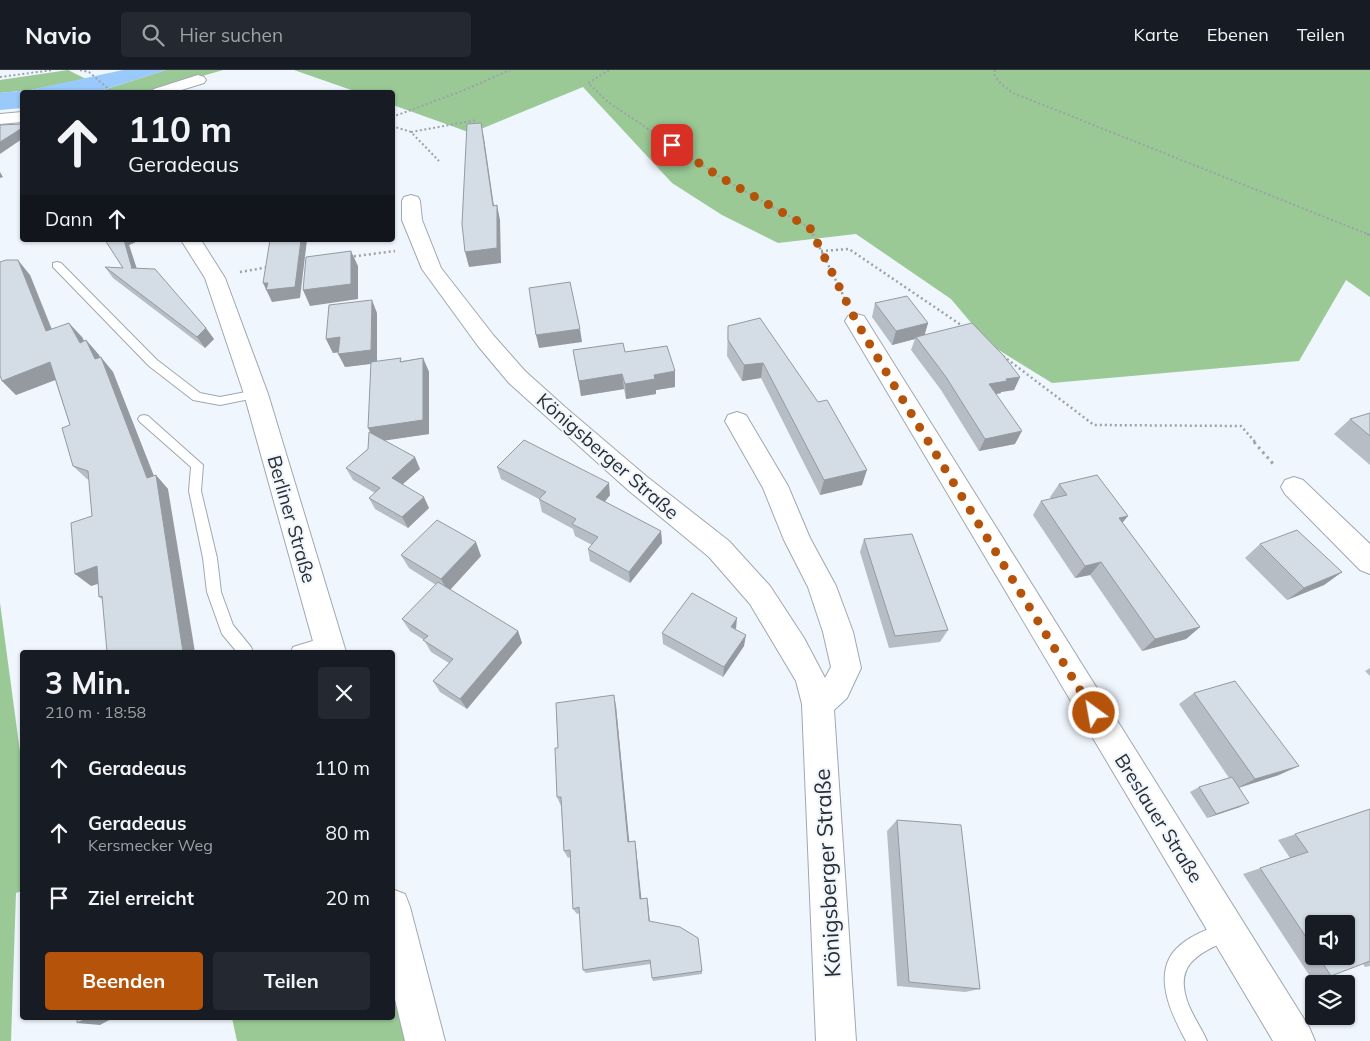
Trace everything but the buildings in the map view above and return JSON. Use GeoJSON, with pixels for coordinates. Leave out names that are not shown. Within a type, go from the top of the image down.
{"type":"FeatureCollection","features":[{"type":"Feature","properties":{"kind":"street"},"geometry":{"type":"LineString","coordinates":[[166,90],[198,80]]}},
{"type":"Feature","properties":{"kind":"street"},"geometry":{"type":"LineString","coordinates":[[0,119],[20,117]]}},
{"type":"Feature","properties":{"kind":"street","name":"Königsberger Straße"},"geometry":{"type":"LineString","coordinates":[[411,201],[412,220],[432,269],[486,342],[518,377],[637,483],[719,550],[760,595],[810,678],[818,704],[836,1041]]}},
{"type":"Feature","properties":{"kind":"street","name":"Berliner Straße"},"geometry":{"type":"LineString","coordinates":[[192,242],[215,278],[256,394],[330,648]]}},
{"type":"Feature","properties":{"kind":"street","name":"Breslauer Straße"},"geometry":{"type":"LineString","coordinates":[[856,321],[1296,1041]]}},
{"type":"Feature","properties":{"kind":"street"},"geometry":{"type":"LineString","coordinates":[[737,422],[775,486],[798,540],[822,586],[838,632],[846,668],[836,688],[818,704]]}},
{"type":"Feature","properties":{"kind":"street"},"geometry":{"type":"LineString","coordinates":[[1294,487],[1370,562]]}},
{"type":"Feature","properties":{"kind":"street"},"geometry":{"type":"LineString","coordinates":[[395,919],[425,1041]]}},
{"type":"Feature","properties":{"kind":"lane"},"geometry":{"type":"LineString","coordinates":[[57,265],[153,363],[197,397],[220,400],[256,394]]}},
{"type":"Feature","properties":{"kind":"lane"},"geometry":{"type":"LineString","coordinates":[[144,419],[197,465],[195,492],[210,558],[214,592],[227,629],[244,650]]}},
{"type":"Feature","properties":{"kind":"lane","name":"Berliner Straße"},"geometry":{"type":"LineString","coordinates":[[314,650],[330,648]]}},
{"type":"Feature","properties":{"kind":"lane"},"geometry":{"type":"LineString","coordinates":[[1198,1041],[1181,1013],[1174,982],[1179,960],[1192,949],[1229,930]]}},
{"type":"Feature","properties":{"kind":"path"},"geometry":{"type":"LineString","coordinates":[[0,77],[53,70]]}},
{"type":"Feature","properties":{"kind":"path"},"geometry":{"type":"LineString","coordinates":[[80,70],[89,72],[110,90]]}},
{"type":"Feature","properties":{"kind":"path"},"geometry":{"type":"LineString","coordinates":[[395,116],[467,89],[510,70]]}},
{"type":"Feature","properties":{"kind":"path"},"geometry":{"type":"LineString","coordinates":[[609,70],[588,83],[608,102],[720,177],[810,228],[856,321]]}},
{"type":"Feature","properties":{"kind":"path"},"geometry":{"type":"LineString","coordinates":[[995,70],[994,74],[1000,84],[1014,93],[1370,235]]}},
{"type":"Feature","properties":{"kind":"path"},"geometry":{"type":"LineString","coordinates":[[395,127],[411,132],[477,120]]}},
{"type":"Feature","properties":{"kind":"path"},"geometry":{"type":"LineString","coordinates":[[411,132],[439,161]]}},
{"type":"Feature","properties":{"kind":"path"},"geometry":{"type":"LineString","coordinates":[[347,257],[422,248]]}},
{"type":"Feature","properties":{"kind":"path"},"geometry":{"type":"LineString","coordinates":[[821,251],[849,248],[964,327]]}},
{"type":"Feature","properties":{"kind":"path"},"geometry":{"type":"LineString","coordinates":[[260,268],[270,267]]}},
{"type":"Feature","properties":{"kind":"path"},"geometry":{"type":"LineString","coordinates":[[1002,356],[1094,424],[1241,426],[1294,487]]}},
{"type":"Feature","properties":{"kind":"green space"},"geometry":{"type":"Polygon","coordinates":[[[68,70],[86,79],[30,90],[0,93],[0,80],[68,70]]]}},
{"type":"Feature","properties":{"kind":"green space"},"geometry":{"type":"Polygon","coordinates":[[[166,70],[223,70],[155,90],[103,90],[166,70]]]}},
{"type":"Feature","properties":{"kind":"green space"},"geometry":{"type":"Polygon","coordinates":[[[294,70],[1370,70],[1370,297],[1346,280],[1299,361],[1052,383],[989,344],[951,299],[856,234],[778,243],[722,215],[672,183],[583,87],[471,133],[395,106],[395,90],[351,90],[294,70]]]}},
{"type":"Feature","properties":{"kind":"green space"},"geometry":{"type":"Polygon","coordinates":[[[0,603],[20,752],[20,892],[16,893],[11,1041],[0,1041],[0,603]]]}},
{"type":"Feature","properties":{"kind":"green space"},"geometry":{"type":"Polygon","coordinates":[[[395,974],[410,1041],[237,1041],[232,1020],[395,1020],[395,974]]]}},
{"type":"Feature","properties":{"kind":"water"},"geometry":{"type":"Polygon","coordinates":[[[123,70],[166,70],[103,90],[30,90],[123,70]]]}},
{"type":"Feature","properties":{"kind":"water"},"geometry":{"type":"Polygon","coordinates":[[[20,91],[20,108],[0,110],[0,93],[20,91]]]}},
{"type":"Feature","properties":{"kind":"route"},"geometry":{"type":"LineString","coordinates":[[672,145],[720,177],[810,228],[856,321],[1094,713]]}}]}
